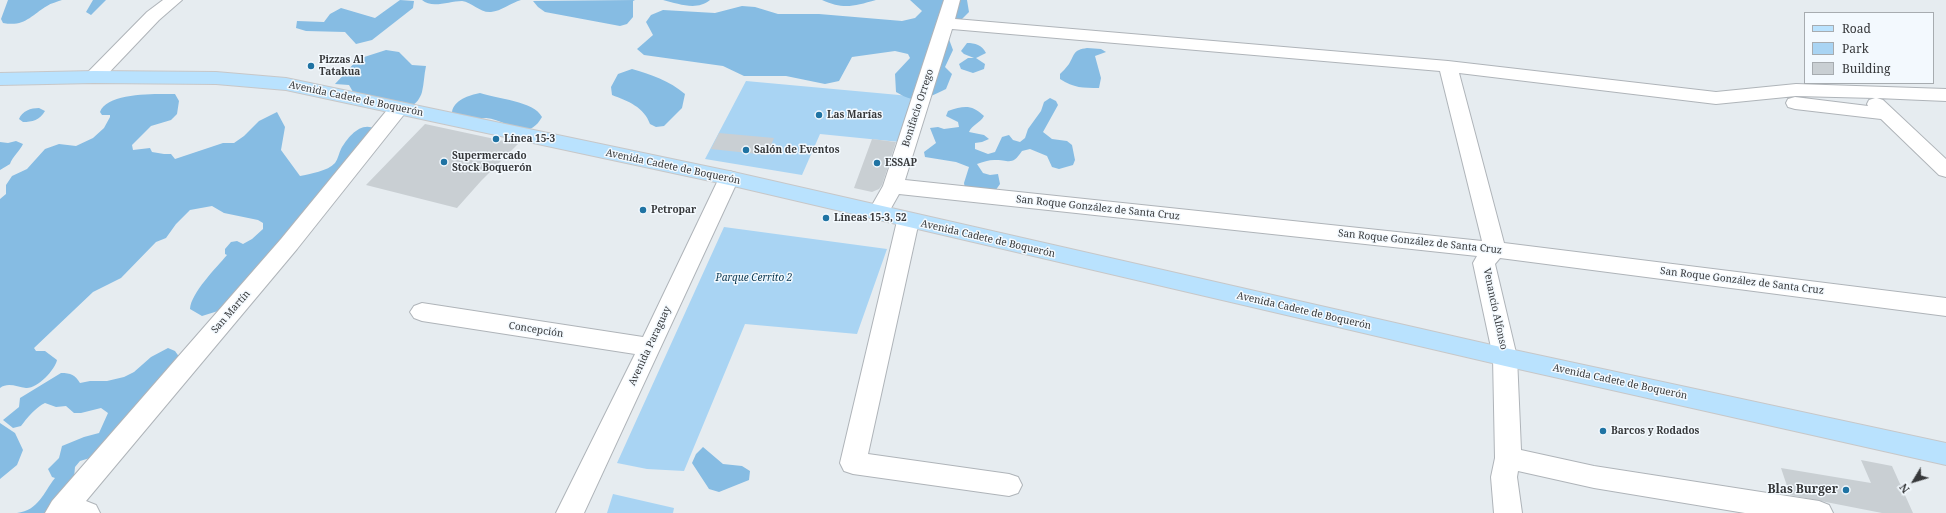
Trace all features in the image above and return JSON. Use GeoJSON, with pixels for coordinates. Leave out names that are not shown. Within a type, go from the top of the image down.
{"type":"FeatureCollection","features":[{"type":"Feature","properties":{"kind":"main road","name":"Avenida Cadete de Boquerón"},"geometry":{"type":"LineString","coordinates":[[0,79],[94,77],[216,78],[286,84],[729,178],[908,221],[1505,357],[1946,454]]}},
{"type":"Feature","properties":{"kind":"street"},"geometry":{"type":"LineString","coordinates":[[94,77],[153,16],[174,0]]}},
{"type":"Feature","properties":{"kind":"street","name":"Bonifacio Orrego"},"geometry":{"type":"LineString","coordinates":[[878,214],[893,186],[946,23],[952,0]]}},
{"type":"Feature","properties":{"kind":"street"},"geometry":{"type":"LineString","coordinates":[[946,23],[1448,66],[1887,114]]}},
{"type":"Feature","properties":{"kind":"street"},"geometry":{"type":"LineString","coordinates":[[1448,66],[1494,250]]}},
{"type":"Feature","properties":{"kind":"street"},"geometry":{"type":"LineString","coordinates":[[1722,97],[1796,90],[1946,95]]}},
{"type":"Feature","properties":{"kind":"street"},"geometry":{"type":"LineString","coordinates":[[1862,92],[1936,154],[1946,170]]}},
{"type":"Feature","properties":{"kind":"street","name":"San Martín"},"geometry":{"type":"LineString","coordinates":[[69,512],[399,108]]}},
{"type":"Feature","properties":{"kind":"street","name":"Avenida Paraguay"},"geometry":{"type":"LineString","coordinates":[[570,513],[729,178]]}},
{"type":"Feature","properties":{"kind":"street","name":"San Roque González de Santa Cruz"},"geometry":{"type":"LineString","coordinates":[[893,186],[1494,250],[1946,306]]}},
{"type":"Feature","properties":{"kind":"street"},"geometry":{"type":"LineString","coordinates":[[908,221],[853,463],[1009,485]]}},
{"type":"Feature","properties":{"kind":"street","name":"Venancio Alfonso"},"geometry":{"type":"LineString","coordinates":[[1494,250],[1484,263],[1505,357],[1508,458],[1504,477],[1508,513]]}},
{"type":"Feature","properties":{"kind":"street","name":"Concepción"},"geometry":{"type":"LineString","coordinates":[[422,312],[650,347]]}},
{"type":"Feature","properties":{"kind":"street"},"geometry":{"type":"LineString","coordinates":[[1508,458],[1594,477],[1819,513]]}},
{"type":"Feature","properties":{"kind":"green space","name":"Las Marías"},"geometry":{"type":"Polygon","coordinates":[[[746,81],[916,97],[900,142],[820,134],[802,175],[705,159],[746,81]]]}},
{"type":"Feature","properties":{"kind":"green space","name":"Parque Cerrito 2"},"geometry":{"type":"Polygon","coordinates":[[[724,227],[887,249],[857,334],[745,324],[684,471],[647,469],[617,463],[724,227]]]}},
{"type":"Feature","properties":{"kind":"green space"},"geometry":{"type":"Polygon","coordinates":[[[613,494],[674,508],[673,513],[607,513],[613,494]]]}},
{"type":"Feature","properties":{"kind":"shaded area"},"geometry":{"type":"Polygon","coordinates":[[[8,0],[62,0],[52,3],[27,20],[11,24],[3,23],[1,19],[8,0]]]}},
{"type":"Feature","properties":{"kind":"shaded area"},"geometry":{"type":"Polygon","coordinates":[[[93,0],[106,0],[91,15],[86,12],[93,0]]]}},
{"type":"Feature","properties":{"kind":"shaded area"},"geometry":{"type":"Polygon","coordinates":[[[400,0],[414,1],[413,8],[372,40],[356,44],[345,32],[306,31],[296,28],[297,21],[324,22],[330,14],[341,8],[375,18],[400,0]]]}},
{"type":"Feature","properties":{"kind":"shaded area"},"geometry":{"type":"Polygon","coordinates":[[[422,0],[521,0],[498,10],[487,12],[462,1],[431,4],[422,0]]]}},
{"type":"Feature","properties":{"kind":"shaded area"},"geometry":{"type":"Polygon","coordinates":[[[635,0],[633,1],[633,17],[627,24],[620,26],[545,12],[533,1],[635,0]]]}},
{"type":"Feature","properties":{"kind":"shaded area"},"geometry":{"type":"Polygon","coordinates":[[[663,0],[710,0],[699,5],[688,6],[663,0]]]}},
{"type":"Feature","properties":{"kind":"shaded area"},"geometry":{"type":"Polygon","coordinates":[[[822,0],[876,0],[861,4],[843,6],[822,0]]]}},
{"type":"Feature","properties":{"kind":"shaded area"},"geometry":{"type":"Polygon","coordinates":[[[910,0],[967,0],[969,12],[947,34],[953,50],[945,67],[952,74],[946,89],[932,96],[921,99],[910,98],[896,92],[895,74],[910,58],[908,54],[895,51],[852,57],[839,81],[825,84],[786,76],[744,76],[723,66],[644,55],[637,49],[653,35],[646,22],[651,15],[663,10],[715,13],[742,6],[755,7],[778,14],[819,14],[902,21],[915,18],[922,11],[910,0]]]}},
{"type":"Feature","properties":{"kind":"shaded area"},"geometry":{"type":"Polygon","coordinates":[[[967,43],[978,45],[986,53],[976,58],[985,64],[984,69],[973,73],[961,69],[959,64],[968,58],[974,58],[964,54],[961,51],[967,43]]]}},
{"type":"Feature","properties":{"kind":"shaded area"},"geometry":{"type":"Polygon","coordinates":[[[1087,48],[1101,49],[1106,52],[1095,56],[1101,78],[1099,88],[1079,87],[1060,79],[1060,74],[1069,64],[1075,53],[1079,50],[1087,48]]]}},
{"type":"Feature","properties":{"kind":"shaded area"},"geometry":{"type":"Polygon","coordinates":[[[386,50],[399,52],[412,65],[426,66],[422,92],[418,100],[412,106],[386,109],[360,104],[349,85],[335,84],[358,59],[386,50]]]}},
{"type":"Feature","properties":{"kind":"shaded area"},"geometry":{"type":"Polygon","coordinates":[[[632,69],[660,78],[685,94],[682,108],[664,126],[656,127],[650,124],[644,113],[635,105],[612,95],[611,87],[618,74],[632,69]]]}},
{"type":"Feature","properties":{"kind":"shaded area"},"geometry":{"type":"Polygon","coordinates":[[[480,93],[514,101],[531,107],[542,117],[536,125],[529,129],[523,130],[494,119],[486,118],[461,121],[452,112],[453,108],[459,101],[471,95],[480,93]]]}},
{"type":"Feature","properties":{"kind":"shaded area"},"geometry":{"type":"Polygon","coordinates":[[[145,94],[175,94],[179,101],[177,114],[171,120],[151,126],[132,145],[133,150],[150,148],[152,152],[171,154],[175,159],[223,143],[234,143],[244,136],[259,121],[277,112],[285,127],[281,150],[300,176],[319,172],[332,166],[347,140],[351,135],[360,129],[370,127],[375,129],[375,139],[218,311],[202,316],[190,309],[191,303],[199,288],[227,255],[225,254],[225,249],[231,242],[237,241],[243,244],[252,239],[263,229],[263,223],[258,220],[224,213],[212,206],[190,210],[176,224],[166,238],[156,242],[121,278],[93,292],[34,348],[36,351],[45,351],[57,360],[53,369],[45,378],[35,385],[26,388],[6,385],[0,388],[0,199],[6,194],[6,185],[12,176],[27,169],[45,149],[59,144],[76,146],[93,138],[104,128],[110,117],[110,115],[102,115],[100,112],[104,105],[122,98],[145,94]]]}},
{"type":"Feature","properties":{"kind":"shaded area"},"geometry":{"type":"Polygon","coordinates":[[[1050,98],[1056,101],[1058,105],[1043,132],[1052,139],[1067,141],[1072,145],[1075,160],[1073,165],[1059,169],[1052,167],[1047,156],[1030,149],[1022,151],[1016,159],[1010,161],[992,160],[977,164],[983,173],[990,175],[998,174],[1000,184],[993,194],[965,189],[964,183],[969,167],[956,162],[925,157],[924,152],[936,143],[930,128],[938,127],[944,129],[959,127],[958,122],[946,116],[948,111],[967,107],[975,109],[984,116],[969,132],[984,135],[989,139],[975,143],[975,149],[988,154],[995,152],[1002,137],[1009,135],[1013,140],[1020,142],[1025,138],[1028,129],[1041,111],[1044,102],[1050,98]]]}},
{"type":"Feature","properties":{"kind":"shaded area"},"geometry":{"type":"Polygon","coordinates":[[[39,108],[45,111],[33,121],[23,122],[19,119],[20,116],[27,110],[39,108]]]}},
{"type":"Feature","properties":{"kind":"shaded area"},"geometry":{"type":"Polygon","coordinates":[[[16,141],[23,144],[22,147],[12,159],[10,164],[0,170],[0,142],[8,143],[16,141]]]}},
{"type":"Feature","properties":{"kind":"shaded area"},"geometry":{"type":"Polygon","coordinates":[[[168,348],[175,351],[180,358],[90,458],[80,461],[75,467],[74,478],[63,513],[17,513],[36,505],[55,478],[52,477],[48,469],[59,458],[62,446],[99,433],[108,413],[101,408],[81,413],[74,413],[66,406],[56,407],[45,403],[35,410],[21,426],[13,428],[3,420],[19,407],[20,398],[61,373],[72,375],[80,383],[90,381],[107,381],[124,377],[134,372],[151,357],[168,348]]]}},
{"type":"Feature","properties":{"kind":"shaded area"},"geometry":{"type":"Polygon","coordinates":[[[0,423],[15,433],[23,450],[17,465],[0,479],[0,423]]]}},
{"type":"Feature","properties":{"kind":"shaded area"},"geometry":{"type":"Polygon","coordinates":[[[703,447],[723,464],[742,466],[750,471],[749,480],[719,492],[709,489],[692,463],[696,454],[703,447]]]}},
{"type":"Feature","properties":{"kind":"building","name":"Supermercado Stock Boquerón"},"geometry":{"type":"Polygon","coordinates":[[[425,124],[518,144],[481,181],[457,208],[366,185],[425,124]]]}},
{"type":"Feature","properties":{"kind":"building","name":"Salón de Eventos"},"geometry":{"type":"Polygon","coordinates":[[[719,133],[774,138],[767,155],[711,149],[719,133]]]}},
{"type":"Feature","properties":{"kind":"building","name":"ESSAP"},"geometry":{"type":"Polygon","coordinates":[[[872,139],[896,142],[882,185],[879,189],[872,192],[854,188],[872,139]]]}},
{"type":"Feature","properties":{"kind":"building","name":"Blas Burger"},"geometry":{"type":"Polygon","coordinates":[[[1861,460],[1892,466],[1913,513],[1882,513],[1790,495],[1781,468],[1871,483],[1861,460]]]}},
{"type":"Feature","properties":{"kind":"place","name":"Pizzas Al Tatakua"},"geometry":{"type":"Point","coordinates":[311,66]}},
{"type":"Feature","properties":{"kind":"place","name":"Las Marías"},"geometry":{"type":"Point","coordinates":[819,115]}},
{"type":"Feature","properties":{"kind":"place","name":"Línea 15-3"},"geometry":{"type":"Point","coordinates":[496,139]}},
{"type":"Feature","properties":{"kind":"place","name":"Salón de Eventos"},"geometry":{"type":"Point","coordinates":[746,150]}},
{"type":"Feature","properties":{"kind":"place","name":"Supermercado Stock Boquerón"},"geometry":{"type":"Point","coordinates":[444,162]}},
{"type":"Feature","properties":{"kind":"place","name":"ESSAP"},"geometry":{"type":"Point","coordinates":[877,163]}},
{"type":"Feature","properties":{"kind":"place","name":"Petropar"},"geometry":{"type":"Point","coordinates":[643,210]}},
{"type":"Feature","properties":{"kind":"place","name":"Líneas 15-3, 52"},"geometry":{"type":"Point","coordinates":[826,218]}},
{"type":"Feature","properties":{"kind":"place","name":"Barcos y Rodados"},"geometry":{"type":"Point","coordinates":[1603,431]}},
{"type":"Feature","properties":{"kind":"place","name":"Blas Burger"},"geometry":{"type":"Point","coordinates":[1846,490]}}]}
